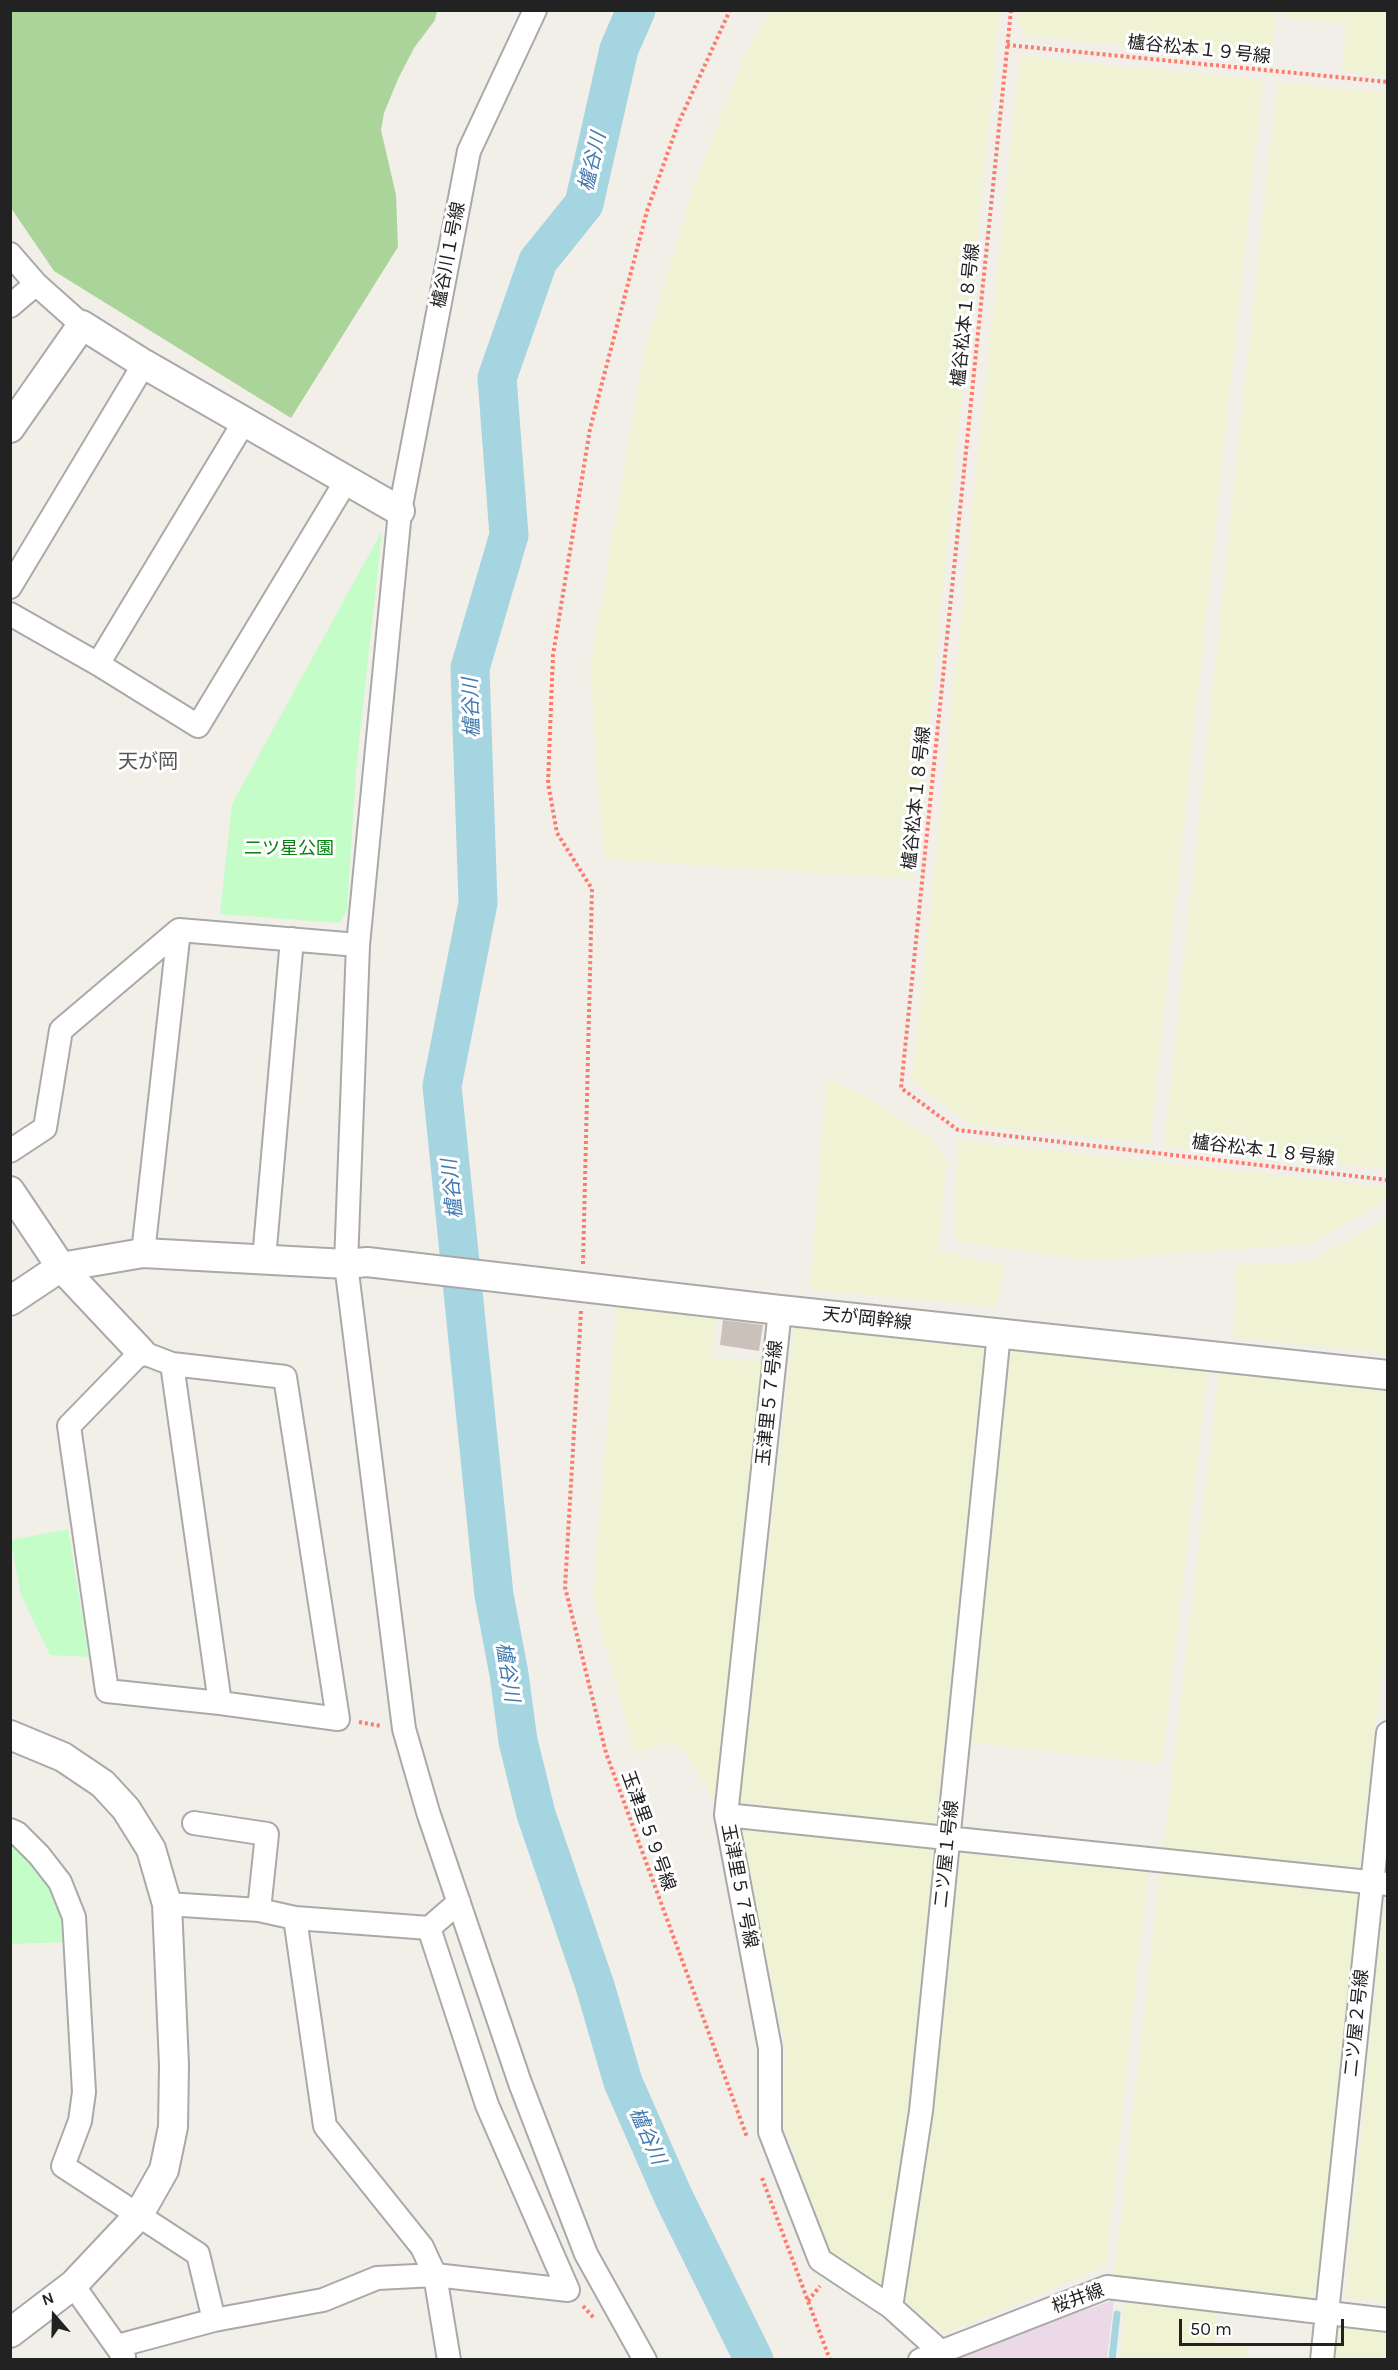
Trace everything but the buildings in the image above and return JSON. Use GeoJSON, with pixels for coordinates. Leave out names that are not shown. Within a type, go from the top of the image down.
{"type":"FeatureCollection","features":[{"type":"Feature","properties":{"kind":"street","name":"櫨谷川１号線"},"geometry":{"type":"LineString","coordinates":[[535,10],[469,151],[400,511],[358,945],[357,1263],[404,1729],[428,1812],[520,2083],[586,2254],[645,2360]]}},
{"type":"Feature","properties":{"kind":"street"},"geometry":{"type":"LineString","coordinates":[[10,254],[36,284],[82,325],[144,364],[400,511]]}},
{"type":"Feature","properties":{"kind":"street"},"geometry":{"type":"LineString","coordinates":[[10,306],[36,284]]}},
{"type":"Feature","properties":{"kind":"street"},"geometry":{"type":"LineString","coordinates":[[10,428],[82,325]]}},
{"type":"Feature","properties":{"kind":"street"},"geometry":{"type":"LineString","coordinates":[[10,587],[144,364]]}},
{"type":"Feature","properties":{"kind":"street"},"geometry":{"type":"LineString","coordinates":[[98,664],[244,422]]}},
{"type":"Feature","properties":{"kind":"street"},"geometry":{"type":"LineString","coordinates":[[10,614],[98,664],[198,726],[346,481]]}},
{"type":"Feature","properties":{"kind":"street"},"geometry":{"type":"LineString","coordinates":[[10,1151],[45,1128],[61,1030],[179,930],[358,945]]}},
{"type":"Feature","properties":{"kind":"street"},"geometry":{"type":"LineString","coordinates":[[143,1253],[179,930]]}},
{"type":"Feature","properties":{"kind":"street"},"geometry":{"type":"LineString","coordinates":[[264,1259],[292,939]]}},
{"type":"Feature","properties":{"kind":"street"},"geometry":{"type":"LineString","coordinates":[[10,1191],[61,1267],[141,1352],[172,1364],[285,1377],[338,1719],[107,1690],[69,1425],[141,1352]]}},
{"type":"Feature","properties":{"kind":"street","name":"天が岡幹線"},"geometry":{"type":"LineString","coordinates":[[61,1267],[143,1253],[357,1263],[1388,1375]]}},
{"type":"Feature","properties":{"kind":"street"},"geometry":{"type":"LineString","coordinates":[[10,1301],[61,1267]]}},
{"type":"Feature","properties":{"kind":"street","name":"玉津里５７号線"},"geometry":{"type":"LineString","coordinates":[[780,1310],[726,1815],[770,2048],[770,2132],[820,2260],[891,2307]]}},
{"type":"Feature","properties":{"kind":"street","name":"二ツ屋１号線"},"geometry":{"type":"LineString","coordinates":[[891,2307],[921,2112],[999,1333]]}},
{"type":"Feature","properties":{"kind":"street"},"geometry":{"type":"LineString","coordinates":[[172,1364],[220,1703]]}},
{"type":"Feature","properties":{"kind":"street","name":"二ツ屋２号線"},"geometry":{"type":"LineString","coordinates":[[1322,2360],[1380,1884],[1388,1732]]}},
{"type":"Feature","properties":{"kind":"street"},"geometry":{"type":"LineString","coordinates":[[10,1734],[63,1757],[103,1785],[126,1809],[151,1849],[166,1905],[174,2065],[172,2127],[164,2170],[138,2216],[73,2285],[10,2333]]}},
{"type":"Feature","properties":{"kind":"street"},"geometry":{"type":"LineString","coordinates":[[726,1815],[1380,1884]]}},
{"type":"Feature","properties":{"kind":"street"},"geometry":{"type":"LineString","coordinates":[[194,1823],[267,1834],[259,1910]]}},
{"type":"Feature","properties":{"kind":"street"},"geometry":{"type":"LineString","coordinates":[[10,1830],[17,1833],[60,1882],[74,1917],[84,2092],[80,2121],[63,2166],[198,2254],[214,2320]]}},
{"type":"Feature","properties":{"kind":"street"},"geometry":{"type":"LineString","coordinates":[[166,1905],[259,1910],[295,1918],[429,1928],[459,1902]]}},
{"type":"Feature","properties":{"kind":"street"},"geometry":{"type":"LineString","coordinates":[[295,1918],[325,2126],[422,2247],[435,2275],[449,2360]]}},
{"type":"Feature","properties":{"kind":"street"},"geometry":{"type":"LineString","coordinates":[[73,2285],[121,2353],[214,2320],[323,2300],[377,2278],[435,2275],[568,2290],[487,2104],[429,1928]]}},
{"type":"Feature","properties":{"kind":"street","name":"桜井線"},"geometry":{"type":"LineString","coordinates":[[930,2356],[1107,2287],[1388,2320]]}},
{"type":"Feature","properties":{"kind":"street"},"geometry":{"type":"LineString","coordinates":[[891,2307],[930,2356]]}},
{"type":"Feature","properties":{"kind":"path","name":"玉津里５９号線"},"geometry":{"type":"LineString","coordinates":[[730,10],[678,124],[647,211],[590,429],[553,655],[549,783],[557,833],[592,889],[565,1587],[606,1753],[751,2146]]}},
{"type":"Feature","properties":{"kind":"path","name":"櫨谷松本１８号線"},"geometry":{"type":"LineString","coordinates":[[1011,10],[901,1088],[958,1130],[1388,1180]]}},
{"type":"Feature","properties":{"kind":"path","name":"櫨谷松本１９号線"},"geometry":{"type":"LineString","coordinates":[[1007,45],[1388,82]]}},
{"type":"Feature","properties":{"kind":"path"},"geometry":{"type":"LineString","coordinates":[[338,1719],[404,1729]]}},
{"type":"Feature","properties":{"kind":"path"},"geometry":{"type":"LineString","coordinates":[[758,2168],[830,2360]]}},
{"type":"Feature","properties":{"kind":"shaded area"},"geometry":{"type":"Polygon","coordinates":[[[1114,2300],[1107,2359],[940,2359],[1114,2300]]]}},
{"type":"Feature","properties":{"kind":"green space"},"geometry":{"type":"Polygon","coordinates":[[[1019,10],[1276,11],[1271,60],[1026,36],[1018,22],[1019,10]]]}},
{"type":"Feature","properties":{"kind":"green space"},"geometry":{"type":"Polygon","coordinates":[[[10,11],[437,11],[435,20],[414,48],[398,79],[384,113],[381,130],[396,195],[398,247],[291,418],[54,271],[11,208],[10,11]]]}},
{"type":"Feature","properties":{"kind":"green space"},"geometry":{"type":"Polygon","coordinates":[[[770,11],[1000,11],[914,879],[604,859],[590,669],[643,357],[693,187],[747,50],[770,11]]]}},
{"type":"Feature","properties":{"kind":"green space"},"geometry":{"type":"Polygon","coordinates":[[[1284,11],[1387,11],[1387,75],[1342,71],[1346,24],[1283,19],[1284,11]]]}},
{"type":"Feature","properties":{"kind":"green space"},"geometry":{"type":"Polygon","coordinates":[[[1020,56],[1263,80],[1150,1143],[972,1125],[912,1081],[1020,56]]]}},
{"type":"Feature","properties":{"kind":"green space"},"geometry":{"type":"Polygon","coordinates":[[[1277,82],[1387,93],[1387,1169],[1164,1147],[1277,82]]]}},
{"type":"Feature","properties":{"kind":"green space","name":"二ツ星公園"},"geometry":{"type":"Polygon","coordinates":[[[382,531],[356,771],[347,911],[339,923],[220,914],[232,804],[382,531]]]}},
{"type":"Feature","properties":{"kind":"green space"},"geometry":{"type":"Polygon","coordinates":[[[827,1078],[879,1104],[936,1142],[947,1162],[938,1250],[1005,1266],[996,1307],[810,1290],[827,1078]]]}},
{"type":"Feature","properties":{"kind":"green space"},"geometry":{"type":"Polygon","coordinates":[[[957,1140],[1387,1187],[1387,1199],[1310,1244],[1089,1260],[955,1242],[957,1140]]]}},
{"type":"Feature","properties":{"kind":"green space"},"geometry":{"type":"Polygon","coordinates":[[[1387,1218],[1387,1354],[1234,1337],[1236,1265],[1309,1262],[1387,1218]]]}},
{"type":"Feature","properties":{"kind":"green space"},"geometry":{"type":"Polygon","coordinates":[[[617,1304],[716,1313],[712,1357],[763,1362],[718,1806],[683,1751],[670,1742],[635,1754],[593,1598],[617,1304]]]}},
{"type":"Feature","properties":{"kind":"green space"},"geometry":{"type":"Polygon","coordinates":[[[795,1322],[990,1344],[935,1825],[739,1803],[795,1322]]]}},
{"type":"Feature","properties":{"kind":"green space"},"geometry":{"type":"Polygon","coordinates":[[[1010,1349],[1208,1371],[1162,1764],[965,1742],[1010,1349]]]}},
{"type":"Feature","properties":{"kind":"green space"},"geometry":{"type":"Polygon","coordinates":[[[1219,1371],[1387,1390],[1387,1628],[1359,1872],[1163,1850],[1219,1371]]]}},
{"type":"Feature","properties":{"kind":"green space"},"geometry":{"type":"Polygon","coordinates":[[[68,1529],[89,1657],[50,1655],[21,1595],[11,1543],[11,1540],[68,1529]]]}},
{"type":"Feature","properties":{"kind":"green space"},"geometry":{"type":"Polygon","coordinates":[[[738,1823],[937,1842],[888,2291],[829,2253],[783,2121],[785,2045],[738,1823]]]}},
{"type":"Feature","properties":{"kind":"green space"},"geometry":{"type":"Polygon","coordinates":[[[10,1836],[58,1896],[69,1942],[11,1944],[10,1836]]]}},
{"type":"Feature","properties":{"kind":"green space"},"geometry":{"type":"Polygon","coordinates":[[[955,1844],[1149,1864],[1106,2266],[947,2333],[902,2302],[955,1844]]]}},
{"type":"Feature","properties":{"kind":"green space"},"geometry":{"type":"Polygon","coordinates":[[[1161,1868],[1362,1889],[1319,2289],[1306,2298],[1114,2276],[1161,1868]]]}},
{"type":"Feature","properties":{"kind":"green space"},"geometry":{"type":"Polygon","coordinates":[[[1385,1892],[1388,1892],[1387,2302],[1345,2297],[1385,1892]]]}},
{"type":"Feature","properties":{"kind":"green space"},"geometry":{"type":"Polygon","coordinates":[[[1125,2300],[1217,2309],[1214,2345],[1249,2348],[1248,2359],[1120,2360],[1125,2300]]]}},
{"type":"Feature","properties":{"kind":"green space"},"geometry":{"type":"Polygon","coordinates":[[[1337,2327],[1387,2332],[1387,2359],[1334,2359],[1337,2327]]]}},
{"type":"Feature","properties":{"kind":"waterway","name":"櫨谷川"},"geometry":{"type":"LineString","coordinates":[[636,10],[619,49],[584,204],[538,261],[497,378],[509,535],[470,668],[478,903],[442,1086],[494,1595],[509,1674],[518,1741],[536,1814],[595,1986],[623,2082],[673,2196],[754,2360]]}},
{"type":"Feature","properties":{"kind":"waterway"},"geometry":{"type":"LineString","coordinates":[[1112,2360],[1117,2314]]}},
{"type":"Feature","properties":{"kind":"district","name":"天が岡"},"geometry":{"type":"Point","coordinates":[148,762]}}]}
